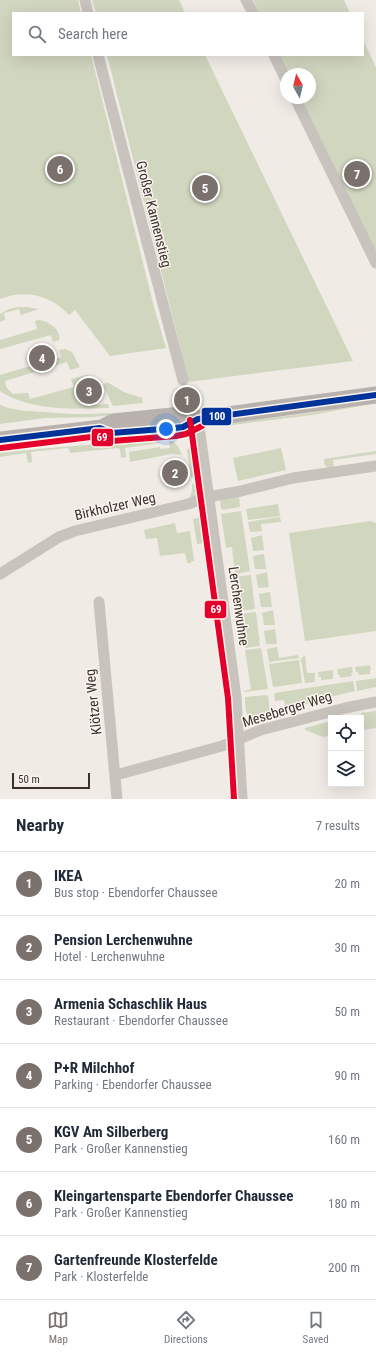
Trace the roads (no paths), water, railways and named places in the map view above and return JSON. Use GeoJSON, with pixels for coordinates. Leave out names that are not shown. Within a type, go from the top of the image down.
{"type":"FeatureCollection","features":[{"type":"Feature","properties":{"kind":"main road"},"geometry":{"type":"LineString","coordinates":[[0,440],[102,428],[113,422],[182,415],[198,419],[376,395]]}},
{"type":"Feature","properties":{"kind":"street"},"geometry":{"type":"LineString","coordinates":[[85,0],[88,12]]}},
{"type":"Feature","properties":{"kind":"street"},"geometry":{"type":"LineString","coordinates":[[246,0],[252,12]]}},
{"type":"Feature","properties":{"kind":"street","name":"Großer Kannenstieg"},"geometry":{"type":"LineString","coordinates":[[98,56],[183,380]]}},
{"type":"Feature","properties":{"kind":"street"},"geometry":{"type":"LineString","coordinates":[[274,56],[280,68]]}},
{"type":"Feature","properties":{"kind":"street"},"geometry":{"type":"LineString","coordinates":[[298,104],[376,263]]}},
{"type":"Feature","properties":{"kind":"street","name":"Lerchenwuhne"},"geometry":{"type":"LineString","coordinates":[[198,419],[234,683],[240,740],[242,799]]}},
{"type":"Feature","properties":{"kind":"street","name":"Birkholzer Weg"},"geometry":{"type":"LineString","coordinates":[[0,574],[6,567],[67,533],[188,504],[208,496],[241,491],[293,478],[376,466]]}},
{"type":"Feature","properties":{"kind":"street","name":"Klötzer Weg"},"geometry":{"type":"LineString","coordinates":[[98,602],[116,775],[117,799]]}},
{"type":"Feature","properties":{"kind":"street","name":"Meseberger Weg"},"geometry":{"type":"LineString","coordinates":[[116,775],[222,746],[240,740],[261,730],[345,708],[376,702]]}},
{"type":"Feature","properties":{"kind":"place","name":"Kleingartensparte Ebendorfer Chaussee"},"geometry":{"type":"Point","coordinates":[60,169]}},
{"type":"Feature","properties":{"kind":"place","name":"Gartenfreunde Klosterfelde"},"geometry":{"type":"Point","coordinates":[357,174]}},
{"type":"Feature","properties":{"kind":"place","name":"KGV Am Silberberg"},"geometry":{"type":"Point","coordinates":[205,188]}},
{"type":"Feature","properties":{"kind":"place","name":"P+R Milchhof"},"geometry":{"type":"Point","coordinates":[42,358]}},
{"type":"Feature","properties":{"kind":"place","name":"Armenia Schaschlik Haus"},"geometry":{"type":"Point","coordinates":[89,391]}},
{"type":"Feature","properties":{"kind":"place","name":"IKEA"},"geometry":{"type":"Point","coordinates":[187,400]}},
{"type":"Feature","properties":{"kind":"place","name":"Pension Lerchenwuhne"},"geometry":{"type":"Point","coordinates":[175,473]}}]}
